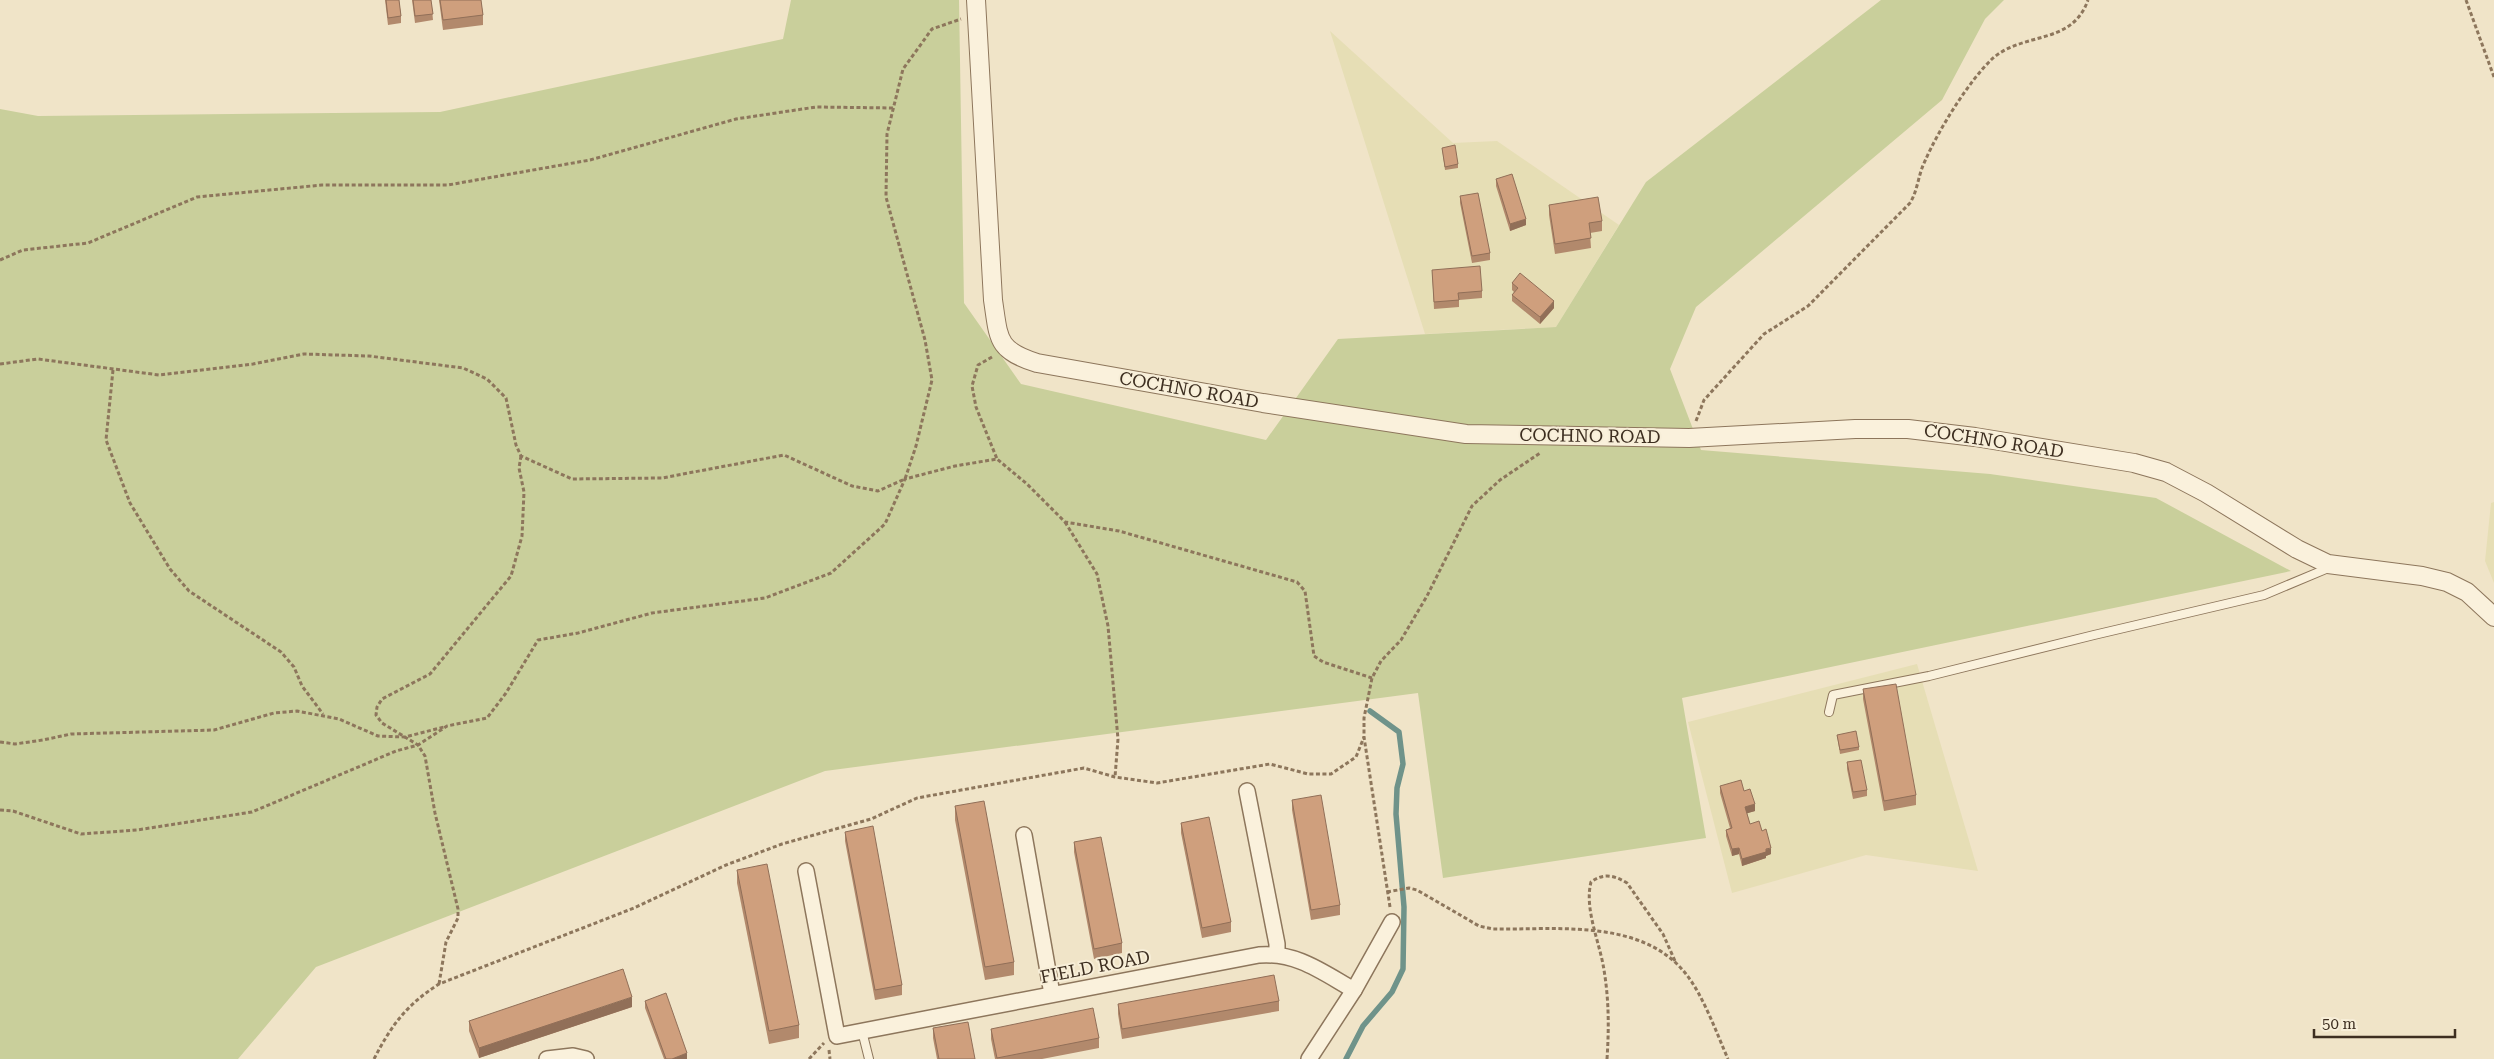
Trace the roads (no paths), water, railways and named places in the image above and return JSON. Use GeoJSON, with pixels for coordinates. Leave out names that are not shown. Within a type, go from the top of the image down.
{"type":"FeatureCollection","features":[{"type":"Feature","properties":{"kind":"street","name":"COCHNO ROAD"},"geometry":{"type":"LineString","coordinates":[[977,7],[993,300],[1001,343],[1017,357],[1036,363],[1430,430],[1466,434],[1689,438],[1854,428],[1908,428],[2134,463],[2174,477],[2297,549],[2328,564],[2422,576],[2447,582],[2467,592],[2494,617]]}},
{"type":"Feature","properties":{"kind":"street"},"geometry":{"type":"LineString","coordinates":[[1247,791],[1278,944],[1277,954]]}},
{"type":"Feature","properties":{"kind":"street"},"geometry":{"type":"LineString","coordinates":[[1024,835],[1052,994]]}},
{"type":"Feature","properties":{"kind":"street","name":"FIELD ROAD"},"geometry":{"type":"LineString","coordinates":[[806,871],[837,1036],[1052,994],[1277,954],[1307,963],[1354,990]]}},
{"type":"Feature","properties":{"kind":"street"},"geometry":{"type":"LineString","coordinates":[[1309,1059],[1354,990],[1392,922]]}},
{"type":"Feature","properties":{"kind":"street"},"geometry":{"type":"LineString","coordinates":[[547,1059],[573,1056],[586,1059]]}},
{"type":"Feature","properties":{"kind":"lane"},"geometry":{"type":"LineString","coordinates":[[1829,712],[1833,695],[1929,676],[2094,634],[2264,595],[2326,569],[2328,564]]}},
{"type":"Feature","properties":{"kind":"lane"},"geometry":{"type":"LineString","coordinates":[[862,1031],[869,1059]]}},
{"type":"Feature","properties":{"kind":"waterway"},"geometry":{"type":"LineString","coordinates":[[1346,1059],[1363,1026],[1392,992],[1403,969],[1404,907],[1396,814],[1397,788],[1403,764],[1399,732],[1370,711]]}}]}
